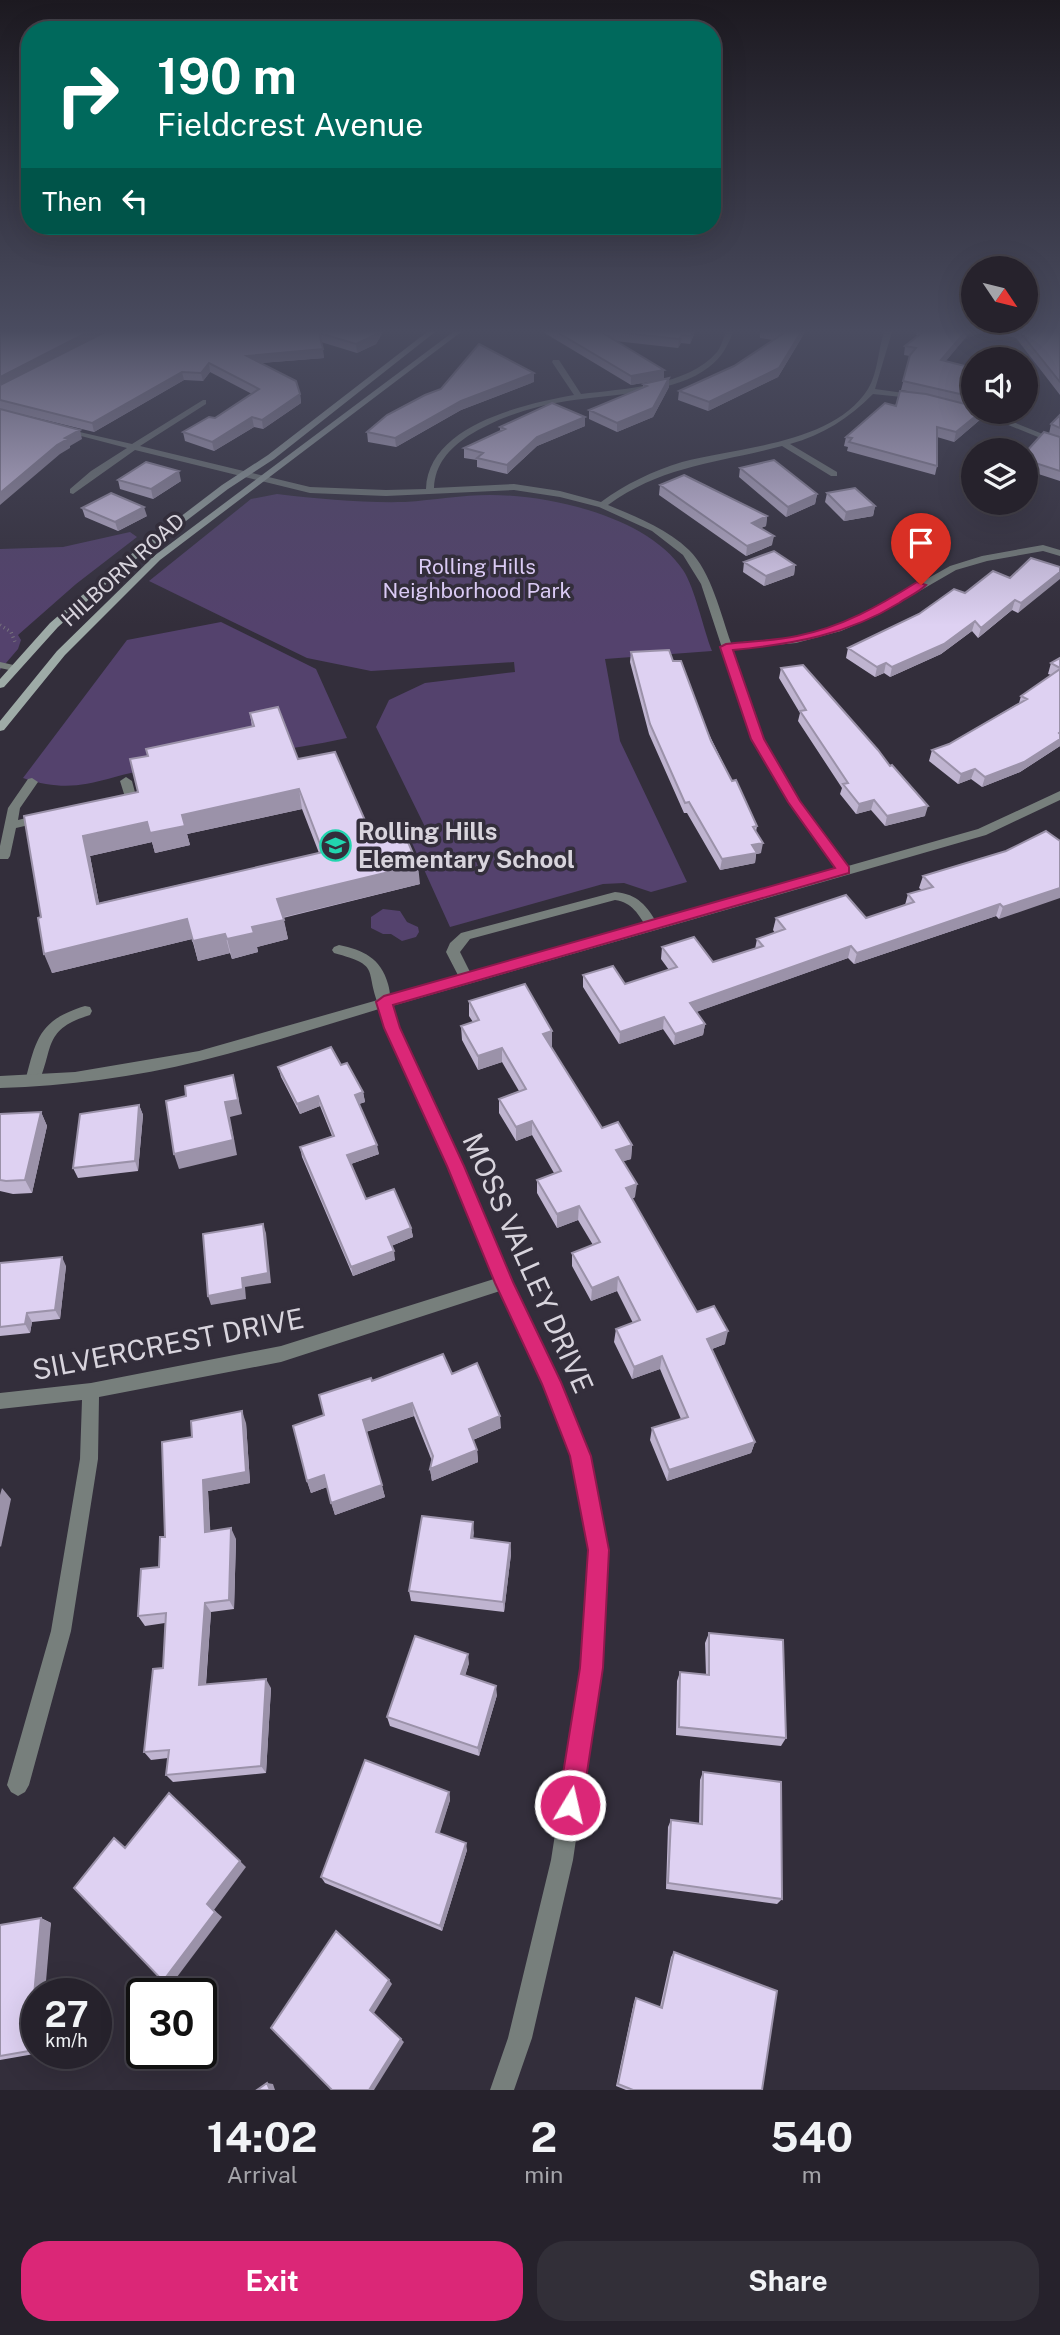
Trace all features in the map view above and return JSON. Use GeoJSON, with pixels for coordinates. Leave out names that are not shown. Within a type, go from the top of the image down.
{"type":"FeatureCollection","features":[{"type":"Feature","properties":{"kind":"street"},"geometry":{"type":"LineString","coordinates":[[63,430],[310,490],[355,494],[513,488],[602,505],[655,530],[687,553],[706,584],[758,739],[795,802],[844,870]]}},
{"type":"Feature","properties":{"kind":"street"},"geometry":{"type":"LineString","coordinates":[[73,491],[94,473],[160,430]]}},
{"type":"Feature","properties":{"kind":"street","name":"HILBORN ROAD"},"geometry":{"type":"LineString","coordinates":[[0,685],[54,625],[93,589],[157,538],[306,430]]}},
{"type":"Feature","properties":{"kind":"street","name":"HILBORN ROAD"},"geometry":{"type":"LineString","coordinates":[[0,729],[61,653],[158,558],[328,430]]}},
{"type":"Feature","properties":{"kind":"street"},"geometry":{"type":"LineString","coordinates":[[430,491],[432,469],[448,446],[472,430]]}},
{"type":"Feature","properties":{"kind":"street"},"geometry":{"type":"LineString","coordinates":[[602,505],[659,473],[784,444],[817,430]]}},
{"type":"Feature","properties":{"kind":"street"},"geometry":{"type":"LineString","coordinates":[[1024,430],[1060,444]]}},
{"type":"Feature","properties":{"kind":"street"},"geometry":{"type":"LineString","coordinates":[[784,444],[834,474]]}},
{"type":"Feature","properties":{"kind":"street"},"geometry":{"type":"LineString","coordinates":[[726,647],[796,640],[837,629],[874,613],[953,568],[985,558],[1043,548],[1060,553]]}},
{"type":"Feature","properties":{"kind":"street"},"geometry":{"type":"LineString","coordinates":[[0,665],[15,668]]}},
{"type":"Feature","properties":{"kind":"street"},"geometry":{"type":"LineString","coordinates":[[104,805],[131,800],[126,781]]}},
{"type":"Feature","properties":{"kind":"street"},"geometry":{"type":"LineString","coordinates":[[4,856],[14,808],[32,782]]}},
{"type":"Feature","properties":{"kind":"street"},"geometry":{"type":"LineString","coordinates":[[0,1082],[32,1082],[120,1072],[199,1056],[982,832],[1060,795]]}},
{"type":"Feature","properties":{"kind":"street"},"geometry":{"type":"LineString","coordinates":[[10,825],[50,817]]}},
{"type":"Feature","properties":{"kind":"street"},"geometry":{"type":"LineString","coordinates":[[466,978],[453,952],[466,936],[615,896],[636,901],[652,925]]}},
{"type":"Feature","properties":{"kind":"street","name":"MOSS VALLEY DRIVE"},"geometry":{"type":"LineString","coordinates":[[340,950],[357,953],[376,968],[392,1028],[455,1166],[504,1283],[551,1382],[580,1456],[598,1550],[591,1668],[562,1860],[520,2038],[502,2090]]}},
{"type":"Feature","properties":{"kind":"street"},"geometry":{"type":"LineString","coordinates":[[32,1082],[45,1037],[54,1025],[71,1015],[85,1011]]}},
{"type":"Feature","properties":{"kind":"street","name":"SILVERCREST DRIVE"},"geometry":{"type":"LineString","coordinates":[[0,1401],[91,1391],[281,1354],[504,1283]]}},
{"type":"Feature","properties":{"kind":"street"},"geometry":{"type":"LineString","coordinates":[[18,1785],[61,1631],[89,1459],[91,1391]]}},
{"type":"Feature","properties":{"kind":"path"},"geometry":{"type":"LineString","coordinates":[[0,625],[11,632],[14,638],[11,649]]}},
{"type":"Feature","properties":{"kind":"green space","name":"Rolling Hills Neighborhood Park"},"geometry":{"type":"Polygon","coordinates":[[[277,494],[373,502],[490,495],[541,499],[569,505],[623,523],[647,536],[667,552],[687,578],[712,651],[605,659],[620,741],[687,882],[651,892],[624,883],[603,884],[450,927],[412,843],[422,840],[419,833],[427,831],[376,727],[389,700],[425,683],[515,672],[514,662],[371,671],[307,658],[149,581],[251,499],[277,494]]]}},
{"type":"Feature","properties":{"kind":"green space"},"geometry":{"type":"Polygon","coordinates":[[[130,532],[137,537],[76,584],[18,635],[21,640],[18,649],[0,670],[0,549],[63,547],[130,532]]]}},
{"type":"Feature","properties":{"kind":"green space"},"geometry":{"type":"Polygon","coordinates":[[[221,622],[316,669],[347,738],[155,768],[76,785],[60,786],[23,778],[127,640],[221,622]]]}},
{"type":"Feature","properties":{"kind":"green space"},"geometry":{"type":"Polygon","coordinates":[[[383,909],[400,911],[407,922],[418,927],[416,937],[402,941],[391,934],[383,934],[371,928],[371,917],[383,909]]]}},
{"type":"Feature","properties":{"kind":"building"},"geometry":{"type":"Polygon","coordinates":[[[0,430],[80,430],[65,438],[68,439],[57,445],[0,493],[0,430]]]}},
{"type":"Feature","properties":{"kind":"building"},"geometry":{"type":"Polygon","coordinates":[[[187,430],[232,430],[212,442],[183,432],[187,430]]]}},
{"type":"Feature","properties":{"kind":"building"},"geometry":{"type":"Polygon","coordinates":[[[370,430],[410,430],[395,438],[367,432],[370,430]]]}},
{"type":"Feature","properties":{"kind":"building"},"geometry":{"type":"Polygon","coordinates":[[[504,430],[555,430],[537,437],[507,465],[477,458],[483,453],[464,448],[504,430]]]}},
{"type":"Feature","properties":{"kind":"building"},"geometry":{"type":"Polygon","coordinates":[[[855,430],[937,430],[937,466],[849,442],[852,438],[846,437],[855,430]]]}},
{"type":"Feature","properties":{"kind":"building"},"geometry":{"type":"Polygon","coordinates":[[[1044,432],[1060,437],[1060,471],[1038,464],[1038,439],[1044,432]]]}},
{"type":"Feature","properties":{"kind":"building"},"geometry":{"type":"Polygon","coordinates":[[[774,460],[817,494],[788,507],[740,468],[774,460]]]}},
{"type":"Feature","properties":{"kind":"building"},"geometry":{"type":"Polygon","coordinates":[[[146,462],[179,471],[151,489],[118,480],[146,462]]]}},
{"type":"Feature","properties":{"kind":"building"},"geometry":{"type":"Polygon","coordinates":[[[684,475],[767,516],[752,523],[774,536],[747,546],[660,485],[684,475]]]}},
{"type":"Feature","properties":{"kind":"building"},"geometry":{"type":"Polygon","coordinates":[[[855,488],[875,506],[846,512],[827,493],[855,488]]]}},
{"type":"Feature","properties":{"kind":"building"},"geometry":{"type":"Polygon","coordinates":[[[111,493],[144,507],[115,522],[82,508],[111,493]]]}},
{"type":"Feature","properties":{"kind":"building"},"geometry":{"type":"Polygon","coordinates":[[[774,551],[795,565],[766,576],[744,562],[774,551]]]}},
{"type":"Feature","properties":{"kind":"building"},"geometry":{"type":"Polygon","coordinates":[[[1031,558],[1060,567],[1060,572],[1021,603],[1015,600],[981,628],[975,621],[944,644],[892,667],[886,663],[877,667],[848,648],[919,614],[954,589],[965,593],[993,571],[1010,578],[1031,558]]]}},
{"type":"Feature","properties":{"kind":"building"},"geometry":{"type":"Polygon","coordinates":[[[669,650],[673,661],[681,661],[711,741],[732,781],[736,780],[757,826],[753,827],[763,843],[752,845],[757,853],[722,859],[689,802],[685,803],[650,724],[631,652],[669,650]]]}},
{"type":"Feature","properties":{"kind":"building"},"geometry":{"type":"Polygon","coordinates":[[[1060,658],[1060,668],[1051,663],[1060,658]]]}},
{"type":"Feature","properties":{"kind":"building"},"geometry":{"type":"Polygon","coordinates":[[[803,665],[928,806],[887,816],[874,800],[859,804],[843,784],[848,783],[800,711],[806,710],[781,668],[803,665]]]}},
{"type":"Feature","properties":{"kind":"building"},"geometry":{"type":"Polygon","coordinates":[[[1060,669],[1060,739],[1024,762],[985,777],[975,769],[961,774],[932,750],[949,744],[1027,699],[1021,696],[1060,669]]]}},
{"type":"Feature","properties":{"kind":"building"},"geometry":{"type":"Polygon","coordinates":[[[278,707],[298,759],[335,752],[374,841],[404,833],[418,865],[277,899],[284,920],[252,927],[254,933],[227,939],[225,934],[193,941],[187,919],[44,954],[38,918],[41,917],[24,816],[138,792],[130,759],[148,756],[146,749],[254,726],[250,713],[278,707]],[[299,789],[182,815],[185,826],[150,833],[147,822],[83,836],[97,904],[323,852],[299,789]]]}},
{"type":"Feature","properties":{"kind":"building"},"geometry":{"type":"Polygon","coordinates":[[[1046,831],[1060,841],[1060,888],[1003,907],[1000,904],[857,953],[851,946],[690,1003],[705,1024],[675,1034],[664,1017],[620,1032],[583,975],[613,966],[625,984],[677,967],[662,947],[694,937],[713,962],[763,946],[757,939],[785,929],[776,918],[846,895],[866,918],[914,902],[908,894],[933,887],[923,876],[1006,851],[1046,831]]]}},
{"type":"Feature","properties":{"kind":"building"},"geometry":{"type":"Polygon","coordinates":[[[525,984],[552,1031],[543,1034],[602,1128],[618,1122],[632,1145],[616,1150],[637,1184],[626,1188],[697,1312],[714,1306],[728,1331],[707,1339],[755,1442],[669,1470],[652,1428],[688,1417],[662,1356],[634,1367],[616,1329],[640,1320],[618,1277],[592,1288],[572,1253],[600,1242],[579,1206],[557,1214],[537,1180],[561,1171],[532,1121],[516,1127],[499,1099],[526,1089],[502,1048],[478,1056],[461,1026],[479,1020],[469,1001],[525,984]]]}},
{"type":"Feature","properties":{"kind":"building"},"geometry":{"type":"Polygon","coordinates":[[[331,1047],[341,1065],[347,1063],[363,1092],[355,1095],[377,1145],[347,1155],[366,1199],[394,1189],[411,1228],[388,1237],[394,1251],[351,1267],[300,1147],[334,1136],[318,1096],[297,1104],[278,1067],[331,1047]]]}},
{"type":"Feature","properties":{"kind":"building"},"geometry":{"type":"Polygon","coordinates":[[[233,1075],[238,1100],[225,1102],[233,1140],[174,1154],[166,1101],[186,1096],[185,1086],[233,1075]]]}},
{"type":"Feature","properties":{"kind":"building"},"geometry":{"type":"Polygon","coordinates":[[[139,1105],[135,1161],[73,1168],[80,1114],[139,1105]]]}},
{"type":"Feature","properties":{"kind":"building"},"geometry":{"type":"Polygon","coordinates":[[[41,1112],[25,1180],[0,1180],[0,1114],[41,1112]]]}},
{"type":"Feature","properties":{"kind":"building"},"geometry":{"type":"Polygon","coordinates":[[[263,1224],[268,1273],[242,1278],[243,1289],[208,1296],[203,1234],[263,1224]]]}},
{"type":"Feature","properties":{"kind":"building"},"geometry":{"type":"Polygon","coordinates":[[[62,1257],[55,1310],[27,1313],[25,1324],[0,1327],[0,1263],[62,1257]]]}},
{"type":"Feature","properties":{"kind":"building"},"geometry":{"type":"Polygon","coordinates":[[[443,1354],[452,1374],[477,1363],[500,1416],[469,1429],[477,1450],[430,1469],[433,1456],[412,1403],[363,1420],[382,1485],[331,1503],[324,1475],[307,1481],[293,1426],[324,1415],[319,1395],[371,1378],[372,1381],[443,1354]]]}},
{"type":"Feature","properties":{"kind":"building"},"geometry":{"type":"Polygon","coordinates":[[[242,1411],[246,1472],[203,1480],[205,1532],[231,1528],[229,1600],[205,1603],[199,1685],[266,1679],[261,1766],[166,1775],[169,1750],[144,1752],[153,1669],[163,1668],[166,1613],[138,1616],[141,1569],[159,1567],[160,1537],[165,1537],[162,1442],[192,1437],[191,1421],[242,1411]]]}},
{"type":"Feature","properties":{"kind":"building"},"geometry":{"type":"Polygon","coordinates":[[[422,1516],[473,1522],[471,1538],[510,1543],[503,1602],[409,1591],[422,1516]]]}},
{"type":"Feature","properties":{"kind":"building"},"geometry":{"type":"Polygon","coordinates":[[[709,1633],[783,1640],[786,1738],[679,1727],[680,1672],[709,1675],[709,1633]]]}},
{"type":"Feature","properties":{"kind":"building"},"geometry":{"type":"Polygon","coordinates":[[[415,1636],[468,1654],[461,1674],[496,1686],[478,1748],[387,1717],[415,1636]]]}},
{"type":"Feature","properties":{"kind":"building"},"geometry":{"type":"Polygon","coordinates":[[[365,1760],[449,1792],[436,1832],[466,1843],[440,1926],[321,1877],[365,1760]]]}},
{"type":"Feature","properties":{"kind":"building"},"geometry":{"type":"Polygon","coordinates":[[[703,1772],[781,1782],[782,1899],[668,1883],[671,1820],[702,1824],[703,1772]]]}},
{"type":"Feature","properties":{"kind":"building"},"geometry":{"type":"Polygon","coordinates":[[[169,1793],[240,1861],[207,1904],[215,1912],[165,1978],[160,1978],[74,1888],[114,1838],[125,1848],[169,1793]]]}},
{"type":"Feature","properties":{"kind":"building"},"geometry":{"type":"Polygon","coordinates":[[[41,1918],[36,1978],[21,1978],[21,2052],[0,2056],[0,1925],[41,1918]]]}},
{"type":"Feature","properties":{"kind":"building"},"geometry":{"type":"Polygon","coordinates":[[[336,1931],[389,1980],[370,2010],[401,2039],[369,2090],[332,2090],[271,2028],[336,1931]]]}},
{"type":"Feature","properties":{"kind":"building"},"geometry":{"type":"Polygon","coordinates":[[[674,1952],[777,1991],[762,2090],[633,2090],[618,2084],[636,1998],[662,2008],[674,1952]]]}},
{"type":"Feature","properties":{"kind":"building"},"geometry":{"type":"Polygon","coordinates":[[[267,2083],[270,2090],[257,2090],[267,2083]]]}},
{"type":"Feature","properties":{"kind":"place","name":"Rolling Hills Elementary School"},"geometry":{"type":"Point","coordinates":[335,846]}},
{"type":"Feature","properties":{"kind":"route"},"geometry":{"type":"LineString","coordinates":[[570,1805],[591,1668],[598,1550],[580,1456],[551,1382],[504,1283],[455,1166],[392,1028],[384,1002],[844,870],[795,802],[758,739],[726,647],[796,640],[837,629],[874,613],[921,585]]}}]}
